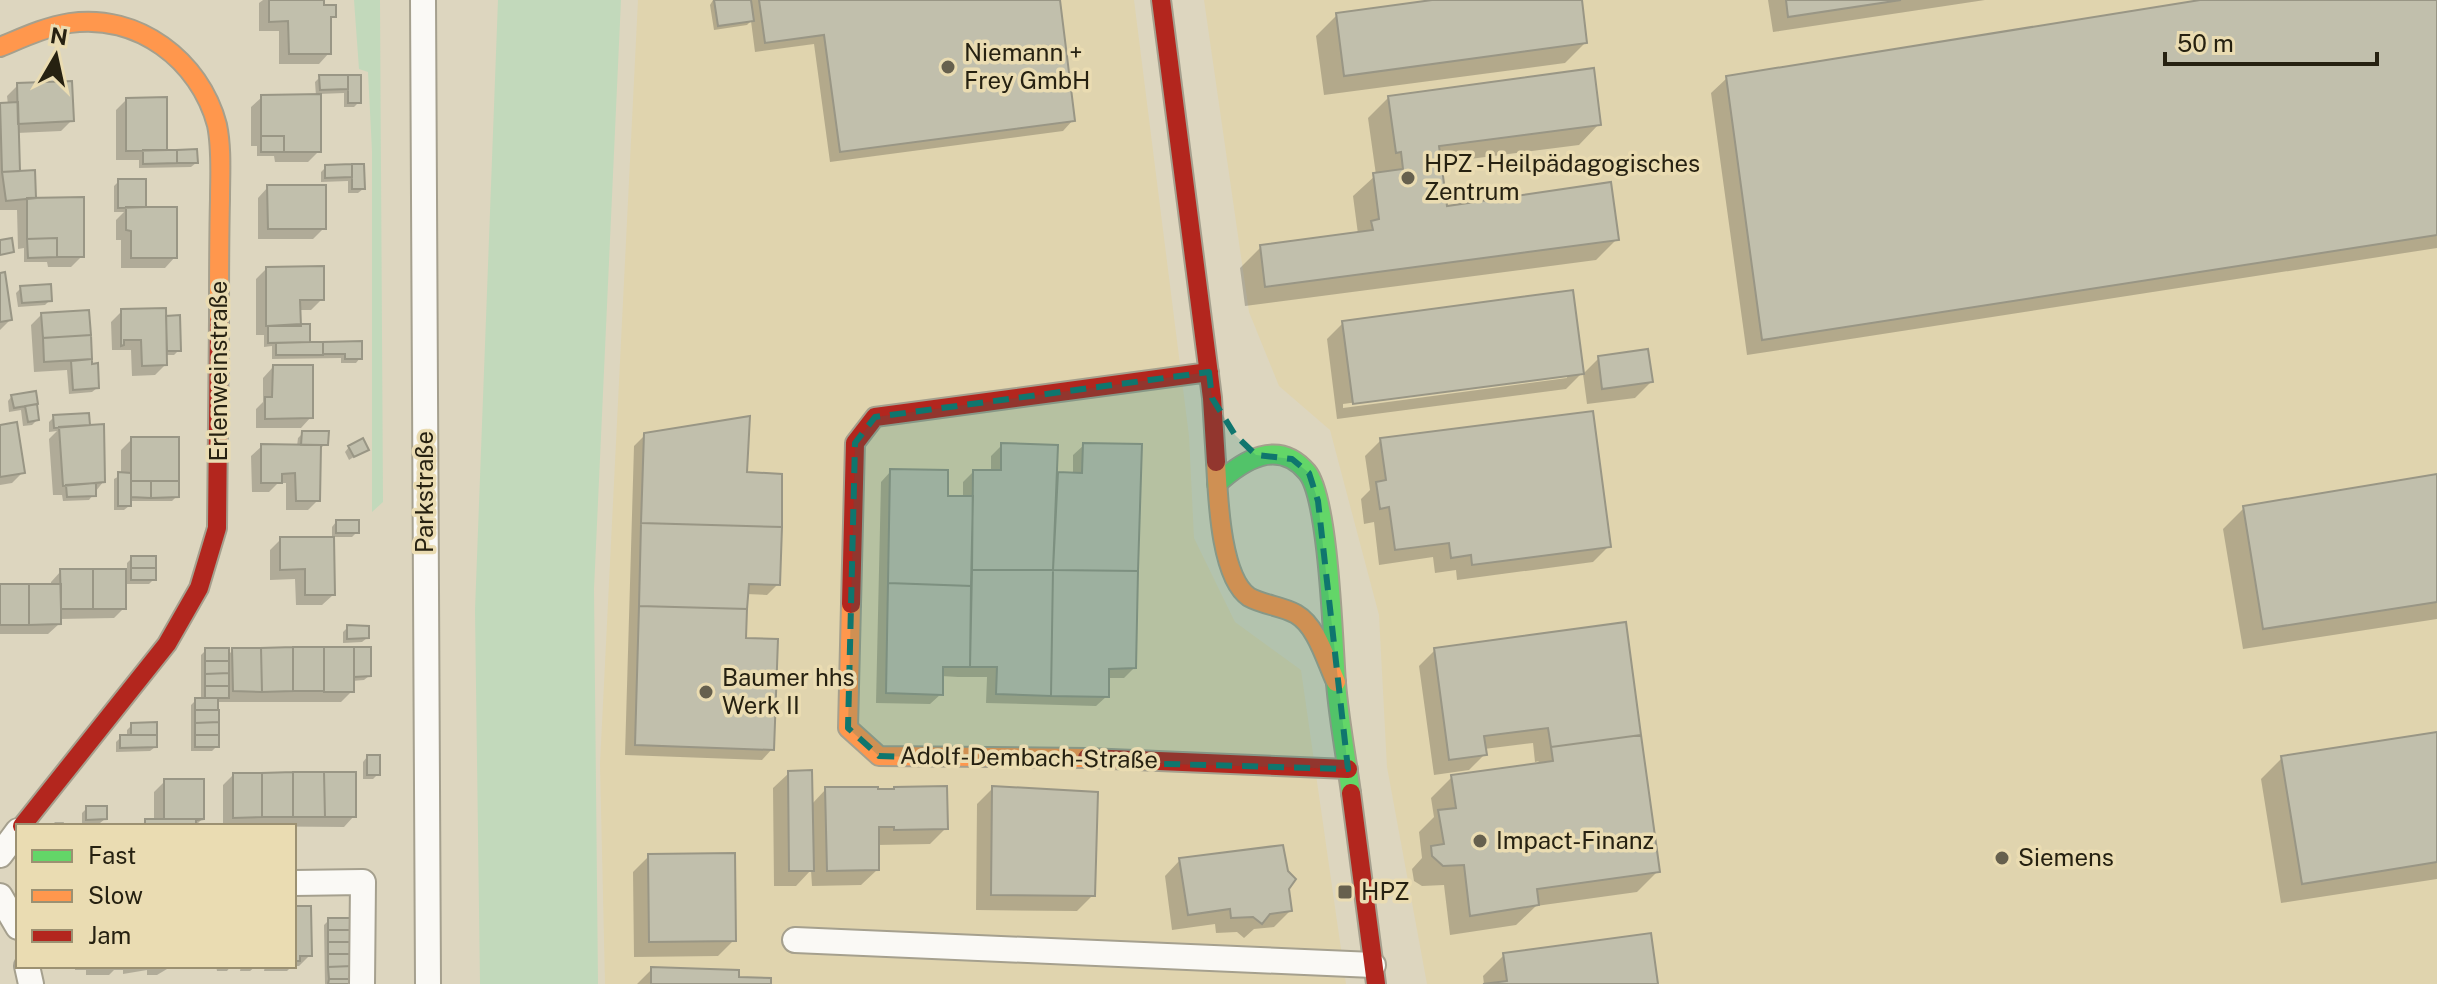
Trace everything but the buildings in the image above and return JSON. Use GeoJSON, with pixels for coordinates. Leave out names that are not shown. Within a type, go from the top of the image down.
{"type":"FeatureCollection","features":[{"type":"Feature","properties":{"kind":"street","name":"Parkstraße"},"geometry":{"type":"LineString","coordinates":[[423,0],[428,984]]}},
{"type":"Feature","properties":{"kind":"street"},"geometry":{"type":"LineString","coordinates":[[1161,0],[1209,372],[1217,484],[1226,554],[1233,576],[1248,596],[1298,615],[1315,635],[1336,682]]}},
{"type":"Feature","properties":{"kind":"street","name":"Erlenweinstraße"},"geometry":{"type":"LineString","coordinates":[[0,47],[72,22],[113,24],[142,32],[179,57],[202,88],[217,124],[220,172],[217,528],[199,588],[167,644],[24,824]]}},
{"type":"Feature","properties":{"kind":"street","name":"Adolf-Dembach-Straße"},"geometry":{"type":"LineString","coordinates":[[1209,372],[875,417],[855,443],[848,728],[879,756],[1131,758],[1348,769]]}},
{"type":"Feature","properties":{"kind":"street"},"geometry":{"type":"LineString","coordinates":[[795,940],[1375,975],[1336,682],[1338,651],[1318,501],[1309,473],[1292,459],[1246,445],[1212,398]]}},
{"type":"Feature","properties":{"kind":"street"},"geometry":{"type":"LineString","coordinates":[[1217,484],[1237,465],[1246,445]]}},
{"type":"Feature","properties":{"kind":"street"},"geometry":{"type":"LineString","coordinates":[[1248,596],[1305,592],[1318,584],[1328,569]]}},
{"type":"Feature","properties":{"kind":"street"},"geometry":{"type":"LineString","coordinates":[[0,855],[16,834]]}},
{"type":"Feature","properties":{"kind":"street"},"geometry":{"type":"LineString","coordinates":[[296,883],[363,882],[362,984]]}},
{"type":"Feature","properties":{"kind":"street"},"geometry":{"type":"LineString","coordinates":[[0,896],[16,924]]}},
{"type":"Feature","properties":{"kind":"highlighted area"},"geometry":{"type":"Polygon","coordinates":[[[1209,372],[1212,398],[1235,435],[1256,455],[1292,459],[1309,473],[1318,501],[1348,769],[879,756],[848,728],[855,443],[875,417],[1209,372]]]}},
{"type":"Feature","properties":{"kind":"shaded area"},"geometry":{"type":"Polygon","coordinates":[[[638,0],[1134,0],[1189,436],[1194,538],[1235,622],[1301,670],[1346,984],[605,984],[600,764],[638,0]]]}},
{"type":"Feature","properties":{"kind":"shaded area"},"geometry":{"type":"Polygon","coordinates":[[[1204,0],[2437,0],[2437,984],[1427,984],[1387,767],[1379,615],[1330,430],[1279,386],[1249,312],[1204,0]]]}},
{"type":"Feature","properties":{"kind":"green space"},"geometry":{"type":"Polygon","coordinates":[[[354,0],[380,0],[383,502],[372,512],[372,151],[368,72],[359,69],[354,0]]]}},
{"type":"Feature","properties":{"kind":"green space"},"geometry":{"type":"Polygon","coordinates":[[[498,0],[621,0],[594,589],[598,984],[480,984],[475,610],[498,0]]]}},
{"type":"Feature","properties":{"kind":"traffic: fast"},"geometry":{"type":"LineString","coordinates":[[1217,484],[1249,461],[1273,455],[1296,462],[1307,472],[1314,487],[1325,540],[1337,697],[1351,793]]}},
{"type":"Feature","properties":{"kind":"traffic: slow"},"geometry":{"type":"LineString","coordinates":[[0,47],[70,23],[95,22],[119,26],[162,46],[196,80],[209,102],[220,143],[219,321]]}},
{"type":"Feature","properties":{"kind":"traffic: slow"},"geometry":{"type":"LineString","coordinates":[[1216,462],[1222,534],[1239,587],[1249,597],[1291,611],[1303,620],[1315,635],[1336,682]]}},
{"type":"Feature","properties":{"kind":"traffic: slow"},"geometry":{"type":"LineString","coordinates":[[851,604],[848,728],[879,756],[1087,758]]}},
{"type":"Feature","properties":{"kind":"traffic: jam"},"geometry":{"type":"LineString","coordinates":[[1161,0],[1212,398],[1216,462]]}},
{"type":"Feature","properties":{"kind":"traffic: jam"},"geometry":{"type":"LineString","coordinates":[[24,824],[167,644],[199,588],[217,528],[219,321]]}},
{"type":"Feature","properties":{"kind":"traffic: jam"},"geometry":{"type":"LineString","coordinates":[[851,604],[855,443],[875,417],[1209,372]]}},
{"type":"Feature","properties":{"kind":"traffic: jam"},"geometry":{"type":"LineString","coordinates":[[1087,758],[1348,769]]}},
{"type":"Feature","properties":{"kind":"traffic: jam"},"geometry":{"type":"LineString","coordinates":[[1351,793],[1376,984]]}},
{"type":"Feature","properties":{"kind":"place","name":"Niemann + Frey GmbH"},"geometry":{"type":"Point","coordinates":[948,67]}},
{"type":"Feature","properties":{"kind":"place","name":"HPZ - Heilpädagogisches Zentrum"},"geometry":{"type":"Point","coordinates":[1408,178]}},
{"type":"Feature","properties":{"kind":"place","name":"Baumer hhs Werk II"},"geometry":{"type":"Point","coordinates":[706,692]}},
{"type":"Feature","properties":{"kind":"place","name":"Impact-Finanz"},"geometry":{"type":"Point","coordinates":[1480,841]}},
{"type":"Feature","properties":{"kind":"place","name":"Siemens"},"geometry":{"type":"Point","coordinates":[2002,858]}},
{"type":"Feature","properties":{"kind":"place","name":"HPZ"},"geometry":{"type":"Point","coordinates":[1345,892]}}]}
